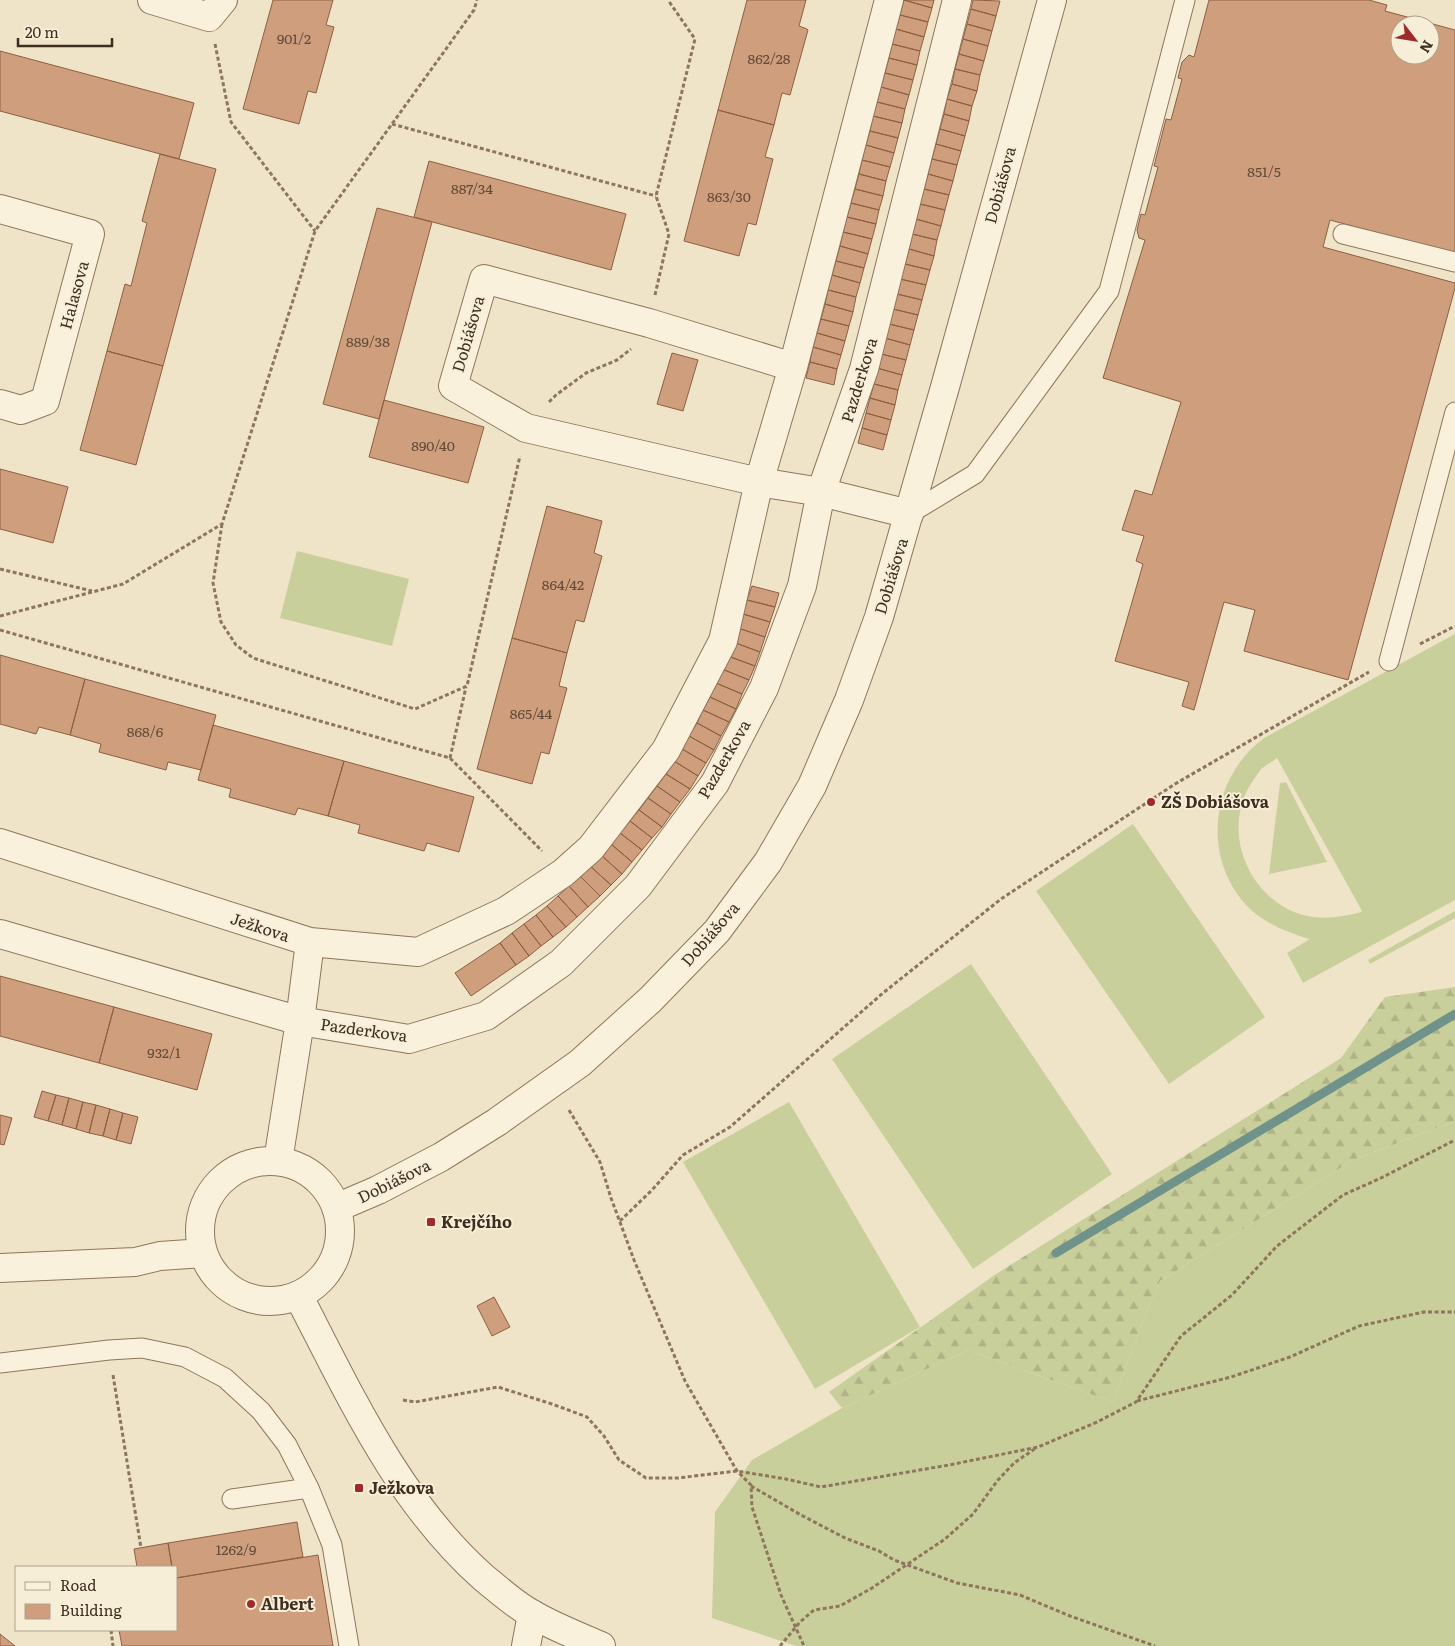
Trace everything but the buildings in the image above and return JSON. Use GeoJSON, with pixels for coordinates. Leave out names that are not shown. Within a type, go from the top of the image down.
{"type":"FeatureCollection","features":[{"type":"Feature","properties":{"kind":"street"},"geometry":{"type":"LineString","coordinates":[[152,0],[216,8]]}},
{"type":"Feature","properties":{"kind":"street"},"geometry":{"type":"LineString","coordinates":[[310,942],[418,952],[506,911],[563,873],[591,848],[666,750],[723,641],[759,482],[793,367],[889,0]]}},
{"type":"Feature","properties":{"kind":"street","name":"Pazderkova"},"geometry":{"type":"LineString","coordinates":[[0,934],[300,1021],[409,1039],[486,1016],[561,963],[638,886],[715,783],[764,688],[802,586],[821,492],[864,369],[957,0]]}},
{"type":"Feature","properties":{"kind":"street","name":"Dobiášova"},"geometry":{"type":"LineString","coordinates":[[336,1208],[378,1190],[442,1157],[497,1122],[580,1063],[650,1000],[717,931],[768,862],[812,786],[849,700],[876,626],[1052,0]]}},
{"type":"Feature","properties":{"kind":"street","name":"Halasova"},"geometry":{"type":"LineString","coordinates":[[0,209],[90,234],[45,401],[22,410],[0,404]]}},
{"type":"Feature","properties":{"kind":"street","name":"Dobiášova"},"geometry":{"type":"LineString","coordinates":[[793,367],[649,323],[484,279],[453,386],[526,428],[759,482],[821,492],[909,514]]}},
{"type":"Feature","properties":{"kind":"street","name":"Ježkova"},"geometry":{"type":"LineString","coordinates":[[0,844],[310,942],[300,1021],[278,1161]]}},
{"type":"Feature","properties":{"kind":"street"},"geometry":{"type":"LineString","coordinates":[[261,1161],[278,1161],[297,1166],[313,1176],[327,1190],[336,1208],[339,1234],[334,1259],[319,1280],[298,1295],[274,1301],[245,1296],[229,1288],[212,1271],[203,1253],[200,1232],[202,1215],[208,1199],[217,1185],[230,1174],[244,1166],[261,1161]]}},
{"type":"Feature","properties":{"kind":"street"},"geometry":{"type":"LineString","coordinates":[[0,1268],[135,1262],[160,1256],[203,1253]]}},
{"type":"Feature","properties":{"kind":"street"},"geometry":{"type":"LineString","coordinates":[[298,1295],[366,1425],[400,1480],[432,1524],[462,1559],[496,1588],[532,1614],[601,1646]]}},
{"type":"Feature","properties":{"kind":"street"},"geometry":{"type":"LineString","coordinates":[[526,1646],[532,1614]]}},
{"type":"Feature","properties":{"kind":"lane"},"geometry":{"type":"LineString","coordinates":[[909,514],[975,474],[1109,290],[1185,0]]}},
{"type":"Feature","properties":{"kind":"lane"},"geometry":{"type":"LineString","coordinates":[[1343,234],[1455,262]]}},
{"type":"Feature","properties":{"kind":"lane"},"geometry":{"type":"LineString","coordinates":[[1389,661],[1455,412]]}},
{"type":"Feature","properties":{"kind":"lane"},"geometry":{"type":"LineString","coordinates":[[0,1363],[142,1348],[185,1357],[225,1378],[261,1411],[287,1445],[309,1488],[332,1545],[349,1646]]}},
{"type":"Feature","properties":{"kind":"lane"},"geometry":{"type":"LineString","coordinates":[[232,1500],[309,1488]]}},
{"type":"Feature","properties":{"kind":"path"},"geometry":{"type":"LineString","coordinates":[[467,686],[415,708],[253,658],[236,645],[221,622],[213,583],[222,524],[315,231],[474,10],[477,0]]}},
{"type":"Feature","properties":{"kind":"path"},"geometry":{"type":"LineString","coordinates":[[450,758],[526,428],[556,395],[586,373],[617,360],[643,339],[649,323],[669,234],[656,196],[695,39],[668,0]]}},
{"type":"Feature","properties":{"kind":"path"},"geometry":{"type":"LineString","coordinates":[[216,8],[231,122],[315,231]]}},
{"type":"Feature","properties":{"kind":"path"},"geometry":{"type":"LineString","coordinates":[[392,124],[656,196]]}},
{"type":"Feature","properties":{"kind":"path"},"geometry":{"type":"LineString","coordinates":[[0,616],[123,584],[222,524]]}},
{"type":"Feature","properties":{"kind":"path"},"geometry":{"type":"LineString","coordinates":[[0,569],[93,592]]}},
{"type":"Feature","properties":{"kind":"path"},"geometry":{"type":"LineString","coordinates":[[0,630],[450,758],[563,873]]}},
{"type":"Feature","properties":{"kind":"path"},"geometry":{"type":"LineString","coordinates":[[620,1221],[683,1156],[730,1126],[883,993],[1001,899],[1175,784],[1389,661]]}},
{"type":"Feature","properties":{"kind":"path"},"geometry":{"type":"LineString","coordinates":[[569,1110],[600,1162],[620,1221],[685,1382],[737,1471],[751,1486],[845,1538],[879,1551],[905,1565],[957,1583],[1020,1595],[1070,1616],[1155,1646]]}},
{"type":"Feature","properties":{"kind":"path"},"geometry":{"type":"LineString","coordinates":[[1136,1402],[1181,1336],[1232,1295],[1276,1246],[1343,1195],[1455,1140]]}},
{"type":"Feature","properties":{"kind":"path"},"geometry":{"type":"LineString","coordinates":[[403,1400],[415,1402],[498,1387],[587,1417],[604,1436],[619,1460],[646,1478],[678,1478],[737,1471],[786,1478],[821,1487],[940,1467],[1038,1446],[1097,1422],[1136,1402],[1231,1377],[1290,1357],[1359,1326],[1424,1312],[1455,1312]]}},
{"type":"Feature","properties":{"kind":"path"},"geometry":{"type":"LineString","coordinates":[[109,1350],[140,1548]]}},
{"type":"Feature","properties":{"kind":"path"},"geometry":{"type":"LineString","coordinates":[[780,1646],[814,1610],[840,1606],[872,1588],[945,1539],[973,1514],[1003,1474],[1014,1463],[1038,1446]]}},
{"type":"Feature","properties":{"kind":"path"},"geometry":{"type":"LineString","coordinates":[[751,1486],[752,1507],[780,1595],[804,1646]]}},
{"type":"Feature","properties":{"kind":"path"},"geometry":{"type":"LineString","coordinates":[[111,1631],[113,1646]]}},
{"type":"Feature","properties":{"kind":"green space"},"geometry":{"type":"Polygon","coordinates":[[[297,551],[409,579],[392,646],[280,618],[297,551]]]}},
{"type":"Feature","properties":{"kind":"green space"},"geometry":{"type":"Polygon","coordinates":[[[1455,634],[1455,900],[1303,983],[1287,953],[1310,939],[1278,927],[1263,919],[1249,908],[1236,892],[1226,873],[1220,854],[1219,813],[1224,793],[1232,774],[1244,757],[1264,738],[1455,634]],[[1277,758],[1261,769],[1243,800],[1239,819],[1239,838],[1243,856],[1251,874],[1277,902],[1302,915],[1328,918],[1362,911],[1277,758]]]}},
{"type":"Feature","properties":{"kind":"green space"},"geometry":{"type":"Polygon","coordinates":[[[1286,782],[1327,862],[1269,874],[1280,783],[1286,782]]]}},
{"type":"Feature","properties":{"kind":"green space"},"geometry":{"type":"Polygon","coordinates":[[[1133,824],[1265,1017],[1169,1084],[1036,891],[1133,824]]]}},
{"type":"Feature","properties":{"kind":"green space"},"geometry":{"type":"Polygon","coordinates":[[[1455,911],[1455,918],[1370,964],[1368,960],[1455,911]]]}},
{"type":"Feature","properties":{"kind":"green space"},"geometry":{"type":"Polygon","coordinates":[[[971,964],[1112,1174],[973,1269],[832,1059],[971,964]]]}},
{"type":"Feature","properties":{"kind":"green space"},"geometry":{"type":"Polygon","coordinates":[[[1455,987],[1455,1121],[1353,1160],[1160,1281],[1143,1320],[1113,1402],[968,1350],[842,1408],[829,1392],[996,1274],[1341,1058],[1385,997],[1455,987]]]}},
{"type":"Feature","properties":{"kind":"green space"},"geometry":{"type":"Polygon","coordinates":[[[789,1102],[920,1327],[815,1389],[683,1162],[789,1102]]]}},
{"type":"Feature","properties":{"kind":"green space"},"geometry":{"type":"Polygon","coordinates":[[[1455,1121],[1455,1646],[796,1646],[712,1618],[715,1512],[752,1460],[842,1408],[968,1350],[1113,1402],[1143,1320],[1160,1281],[1353,1160],[1455,1121]]]}},
{"type":"Feature","properties":{"kind":"waterway"},"geometry":{"type":"LineString","coordinates":[[1056,1253],[1455,1014]]}},
{"type":"Feature","properties":{"kind":"place","name":"ZŠ Dobiášova"},"geometry":{"type":"Point","coordinates":[1151,802]}},
{"type":"Feature","properties":{"kind":"place","name":"Krejčího"},"geometry":{"type":"Point","coordinates":[431,1222]}},
{"type":"Feature","properties":{"kind":"place","name":"Ježkova"},"geometry":{"type":"Point","coordinates":[359,1488]}},
{"type":"Feature","properties":{"kind":"place","name":"Albert"},"geometry":{"type":"Point","coordinates":[251,1604]}}]}
